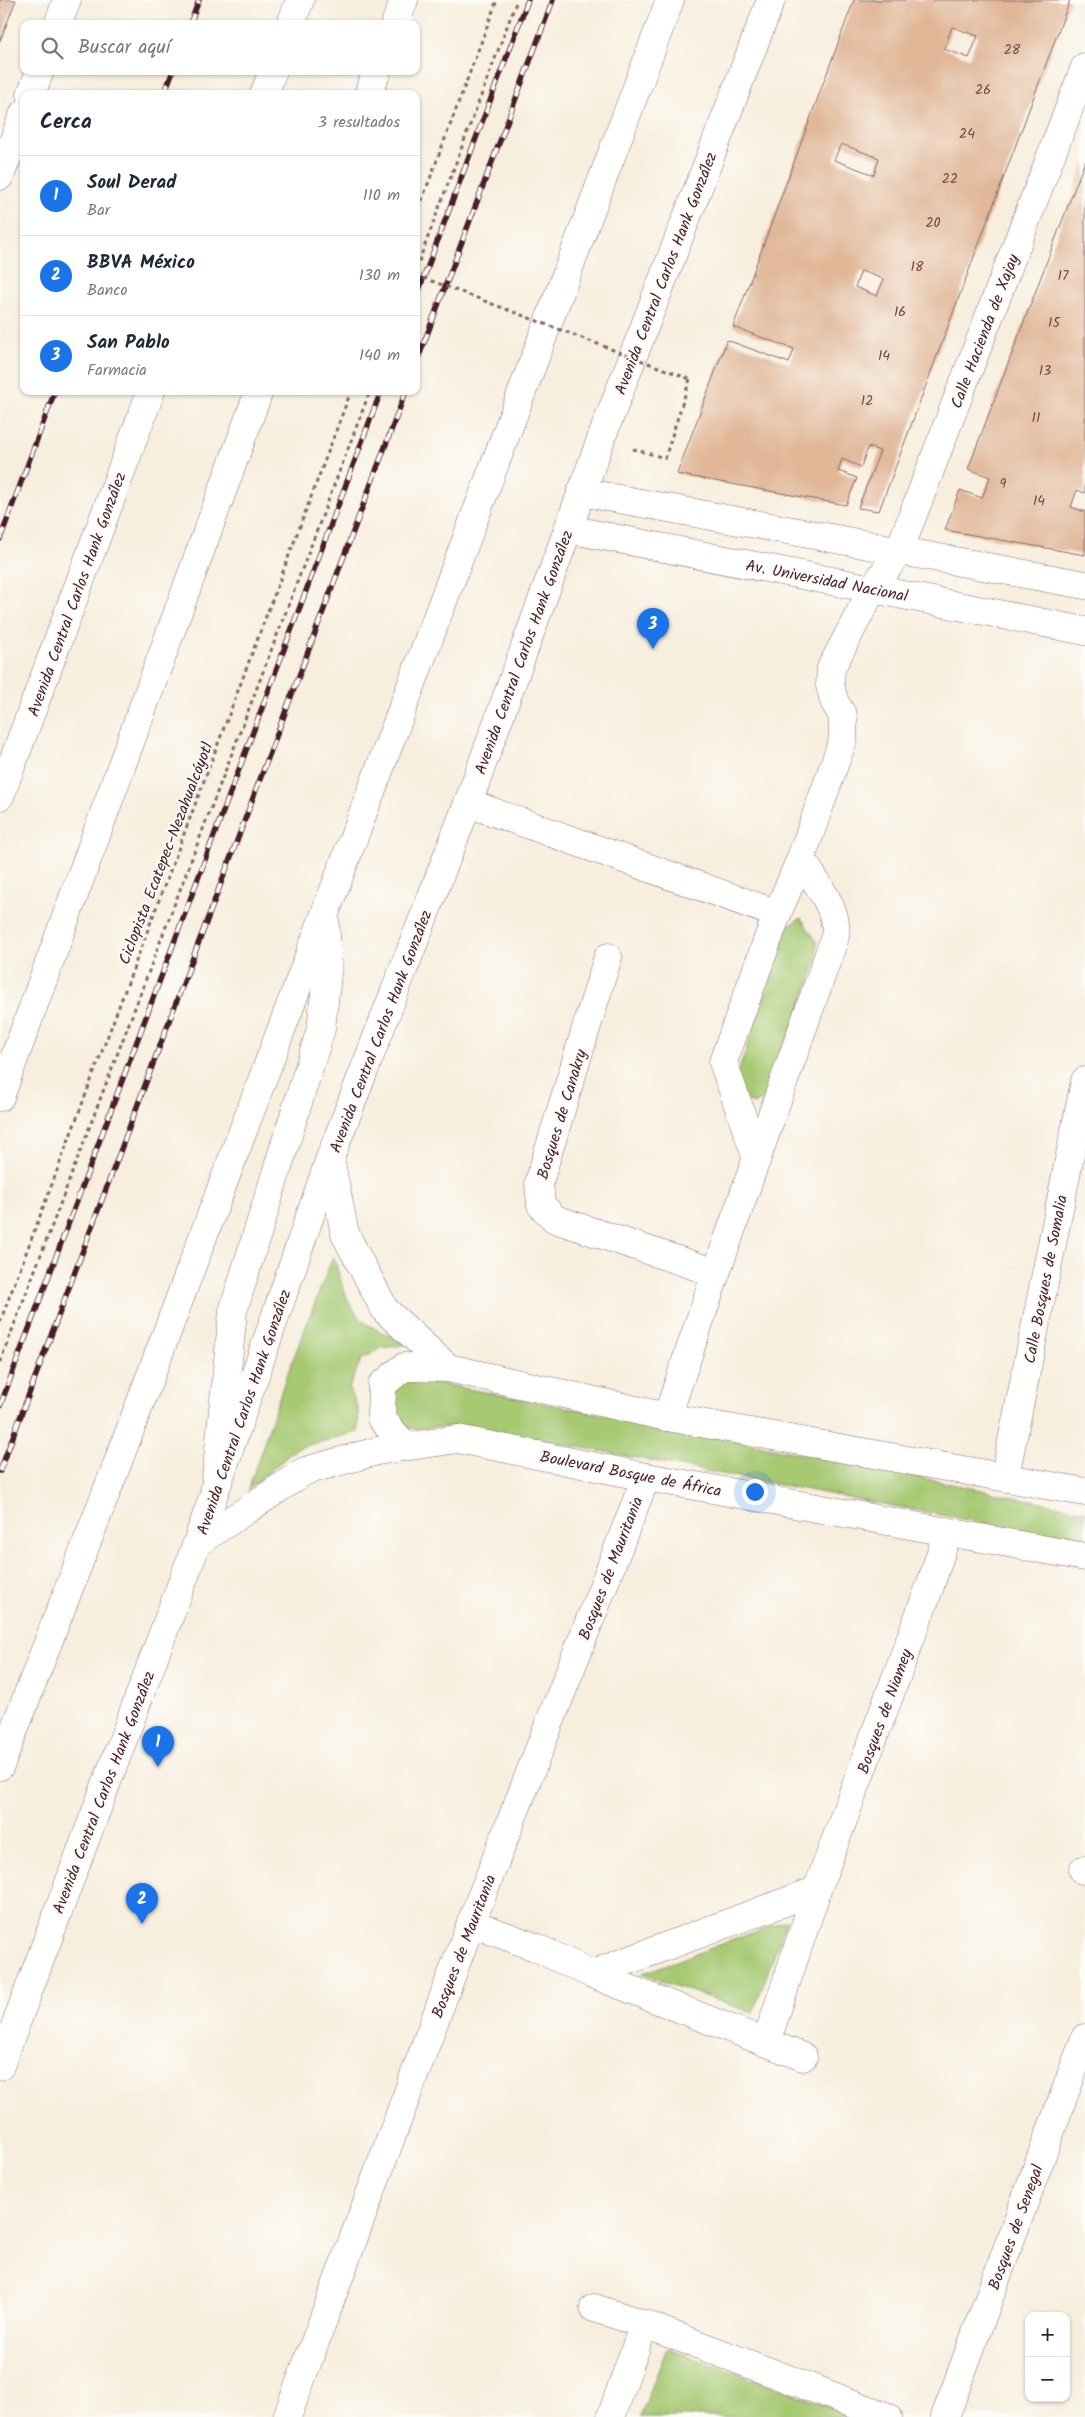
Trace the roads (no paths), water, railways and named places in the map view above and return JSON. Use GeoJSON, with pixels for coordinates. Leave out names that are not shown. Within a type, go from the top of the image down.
{"type":"FeatureCollection","features":[{"type":"Feature","properties":{"kind":"main road"},"geometry":{"type":"LineString","coordinates":[[59,20],[66,0]]}},
{"type":"Feature","properties":{"kind":"main road"},"geometry":{"type":"LineString","coordinates":[[292,20],[300,0]]}},
{"type":"Feature","properties":{"kind":"main road"},"geometry":{"type":"LineString","coordinates":[[396,20],[404,0]]}},
{"type":"Feature","properties":{"kind":"main road"},"geometry":{"type":"LineString","coordinates":[[0,1766],[113,1475],[670,0]]}},
{"type":"Feature","properties":{"kind":"main road","name":"Avenida Central Carlos Hank González"},"geometry":{"type":"LineString","coordinates":[[0,2066],[197,1543],[330,1158],[468,803],[581,492],[771,0]]}},
{"type":"Feature","properties":{"kind":"main road","name":"Calle Hacienda de Xajay"},"geometry":{"type":"LineString","coordinates":[[872,590],[899,551],[1085,67]]}},
{"type":"Feature","properties":{"kind":"main road"},"geometry":{"type":"LineString","coordinates":[[33,90],[38,75]]}},
{"type":"Feature","properties":{"kind":"main road"},"geometry":{"type":"LineString","coordinates":[[266,90],[271,75]]}},
{"type":"Feature","properties":{"kind":"main road"},"geometry":{"type":"LineString","coordinates":[[370,90],[375,75]]}},
{"type":"Feature","properties":{"kind":"main road"},"geometry":{"type":"LineString","coordinates":[[0,176],[20,124]]}},
{"type":"Feature","properties":{"kind":"main road","name":"Avenida Central Carlos Hank González"},"geometry":{"type":"LineString","coordinates":[[0,796],[150,395]]}},
{"type":"Feature","properties":{"kind":"main road"},"geometry":{"type":"LineString","coordinates":[[0,1097],[258,395]]}},
{"type":"Feature","properties":{"kind":"main road"},"geometry":{"type":"LineString","coordinates":[[581,492],[1085,586]]}},
{"type":"Feature","properties":{"kind":"main road","name":"Av. Universidad Nacional"},"geometry":{"type":"LineString","coordinates":[[568,529],[1085,631]]}},
{"type":"Feature","properties":{"kind":"main road"},"geometry":{"type":"LineString","coordinates":[[757,1159],[723,1062],[801,858],[843,740],[842,716],[834,701],[830,685],[831,668],[872,590]]}},
{"type":"Feature","properties":{"kind":"main road"},"geometry":{"type":"LineString","coordinates":[[468,803],[778,914]]}},
{"type":"Feature","properties":{"kind":"main road"},"geometry":{"type":"LineString","coordinates":[[668,1417],[836,928],[832,912],[801,858]]}},
{"type":"Feature","properties":{"kind":"main road"},"geometry":{"type":"LineString","coordinates":[[215,1489],[233,1311],[321,1029],[328,966],[325,911]]}},
{"type":"Feature","properties":{"kind":"main road","name":"Bosques de Canakry"},"geometry":{"type":"LineString","coordinates":[[608,957],[539,1182],[541,1205],[555,1219],[716,1273]]}},
{"type":"Feature","properties":{"kind":"main road","name":"Calle Bosques de Somalia"},"geometry":{"type":"LineString","coordinates":[[1005,1476],[1085,1081]]}},
{"type":"Feature","properties":{"kind":"main road"},"geometry":{"type":"LineString","coordinates":[[330,1158],[345,1234],[385,1310],[448,1368]]}},
{"type":"Feature","properties":{"kind":"main road"},"geometry":{"type":"LineString","coordinates":[[405,1446],[380,1418],[382,1385],[404,1367],[448,1368],[668,1417],[1005,1476],[1085,1492]]}},
{"type":"Feature","properties":{"kind":"main road","name":"Boulevard Bosque de África"},"geometry":{"type":"LineString","coordinates":[[197,1543],[305,1471],[377,1451],[458,1439],[646,1477],[1085,1557]]}},
{"type":"Feature","properties":{"kind":"main road","name":"Bosques de Mauritania"},"geometry":{"type":"LineString","coordinates":[[287,2417],[471,1924],[646,1477]]}},
{"type":"Feature","properties":{"kind":"main road","name":"Bosques de Niamey"},"geometry":{"type":"LineString","coordinates":[[766,2043],[817,1890],[930,1586],[948,1531]]}},
{"type":"Feature","properties":{"kind":"main road"},"geometry":{"type":"LineString","coordinates":[[592,1974],[817,1890]]}},
{"type":"Feature","properties":{"kind":"main road"},"geometry":{"type":"LineString","coordinates":[[471,1924],[535,1947],[592,1974],[803,2057]]}},
{"type":"Feature","properties":{"kind":"main road","name":"Bosques de Senegal"},"geometry":{"type":"LineString","coordinates":[[945,2417],[1085,2038]]}},
{"type":"Feature","properties":{"kind":"main road"},"geometry":{"type":"LineString","coordinates":[[594,2308],[644,2324],[888,2417]]}},
{"type":"Feature","properties":{"kind":"main road"},"geometry":{"type":"LineString","coordinates":[[611,2417],[644,2324]]}},
{"type":"Feature","properties":{"kind":"railway"},"geometry":{"type":"LineString","coordinates":[[192,20],[199,0]]}},
{"type":"Feature","properties":{"kind":"railway"},"geometry":{"type":"LineString","coordinates":[[420,287],[528,0]]}},
{"type":"Feature","properties":{"kind":"railway"},"geometry":{"type":"LineString","coordinates":[[420,353],[553,0]]}},
{"type":"Feature","properties":{"kind":"railway"},"geometry":{"type":"LineString","coordinates":[[166,90],[171,75]]}},
{"type":"Feature","properties":{"kind":"railway"},"geometry":{"type":"LineString","coordinates":[[0,539],[54,395]]}},
{"type":"Feature","properties":{"kind":"railway"},"geometry":{"type":"LineString","coordinates":[[0,1406],[379,395]]}},
{"type":"Feature","properties":{"kind":"railway"},"geometry":{"type":"LineString","coordinates":[[0,1471],[404,395]]}},
{"type":"Feature","properties":{"kind":"place","name":"San Pablo"},"geometry":{"type":"Point","coordinates":[653,649]}},
{"type":"Feature","properties":{"kind":"place","name":"Soul Derad"},"geometry":{"type":"Point","coordinates":[158,1767]}},
{"type":"Feature","properties":{"kind":"place","name":"BBVA México"},"geometry":{"type":"Point","coordinates":[142,1924]}}]}
